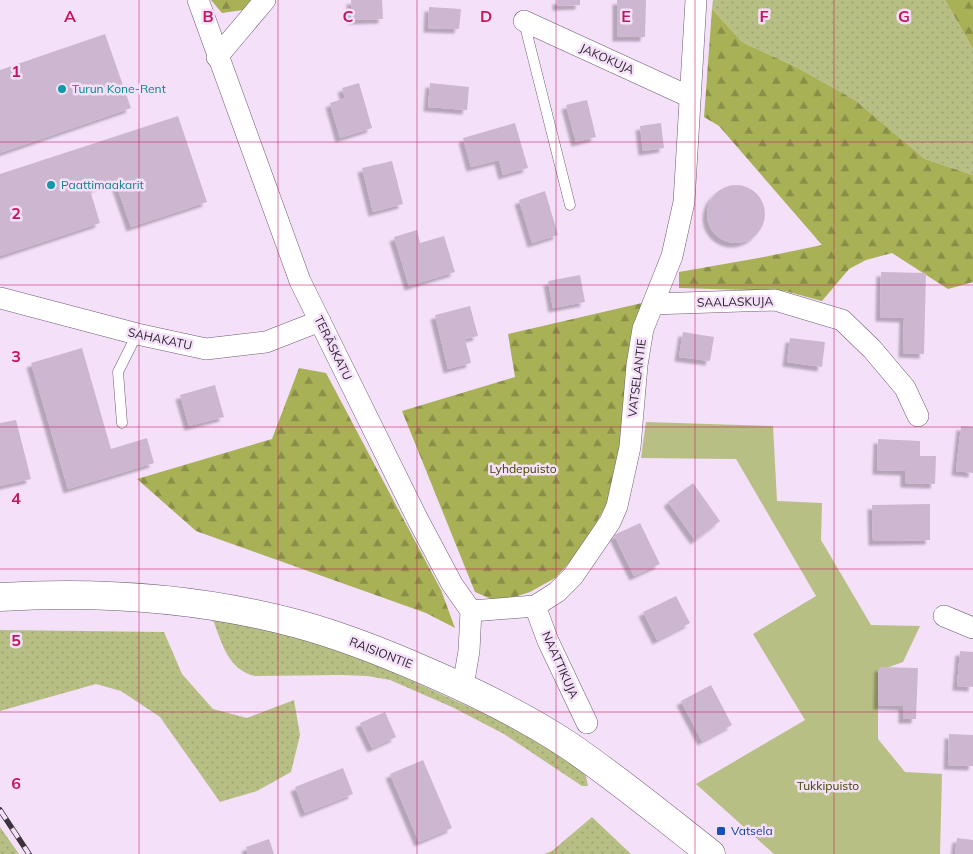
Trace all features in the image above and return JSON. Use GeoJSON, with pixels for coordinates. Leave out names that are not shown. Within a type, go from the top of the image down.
{"type":"FeatureCollection","features":[{"type":"Feature","properties":{"kind":"main road","name":"RAISIONTIE"},"geometry":{"type":"LineString","coordinates":[[0,597],[59,595],[135,597],[178,601],[255,614],[299,624],[340,637],[463,686],[531,722],[614,778],[711,854]]}},
{"type":"Feature","properties":{"kind":"street","name":"TERÄSKATU"},"geometry":{"type":"LineString","coordinates":[[198,0],[300,281],[417,518],[452,584],[472,611]]}},
{"type":"Feature","properties":{"kind":"street"},"geometry":{"type":"LineString","coordinates":[[218,57],[265,0]]}},
{"type":"Feature","properties":{"kind":"street","name":"VATSELANTIE"},"geometry":{"type":"LineString","coordinates":[[472,611],[535,606],[557,592],[573,576],[610,522],[617,506],[630,446],[637,365],[643,329],[672,256],[684,202],[696,0]]}},
{"type":"Feature","properties":{"kind":"street","name":"JAKOKUJA"},"geometry":{"type":"LineString","coordinates":[[524,21],[690,97]]}},
{"type":"Feature","properties":{"kind":"street","name":"SAHAKATU"},"geometry":{"type":"LineString","coordinates":[[0,298],[137,334],[206,349],[266,342],[320,321]]}},
{"type":"Feature","properties":{"kind":"street","name":"SAALASKUJA"},"geometry":{"type":"LineString","coordinates":[[653,304],[775,300],[842,320],[872,349],[905,388],[918,416]]}},
{"type":"Feature","properties":{"kind":"street","name":"NAATTIKUJA"},"geometry":{"type":"LineString","coordinates":[[535,606],[548,641],[587,723]]}},
{"type":"Feature","properties":{"kind":"street"},"geometry":{"type":"LineString","coordinates":[[463,686],[469,651],[472,611]]}},
{"type":"Feature","properties":{"kind":"street"},"geometry":{"type":"LineString","coordinates":[[944,616],[973,628]]}},
{"type":"Feature","properties":{"kind":"lane"},"geometry":{"type":"LineString","coordinates":[[524,21],[570,205]]}},
{"type":"Feature","properties":{"kind":"lane"},"geometry":{"type":"LineString","coordinates":[[122,423],[118,372],[137,334]]}},
{"type":"Feature","properties":{"kind":"green space"},"geometry":{"type":"Polygon","coordinates":[[[211,0],[251,0],[243,10],[222,13],[211,0]]]}},
{"type":"Feature","properties":{"kind":"green space"},"geometry":{"type":"Polygon","coordinates":[[[713,0],[945,0],[973,49],[973,175],[925,159],[855,100],[798,68],[742,42],[712,9],[713,0]]]}},
{"type":"Feature","properties":{"kind":"green space"},"geometry":{"type":"Polygon","coordinates":[[[945,0],[973,0],[973,49],[945,0]]]}},
{"type":"Feature","properties":{"kind":"green space"},"geometry":{"type":"Polygon","coordinates":[[[712,9],[742,42],[798,68],[855,100],[925,159],[973,175],[973,282],[948,289],[892,253],[866,260],[849,269],[822,301],[785,291],[679,288],[679,272],[822,245],[719,126],[704,117],[712,9]]]}},
{"type":"Feature","properties":{"kind":"green space","name":"Lyhdepuisto"},"geometry":{"type":"Polygon","coordinates":[[[642,303],[621,457],[611,497],[580,551],[555,578],[530,592],[508,599],[491,599],[475,592],[402,411],[515,377],[508,334],[642,303]]]}},
{"type":"Feature","properties":{"kind":"green space"},"geometry":{"type":"Polygon","coordinates":[[[299,368],[326,373],[441,590],[455,628],[426,613],[196,531],[137,479],[272,439],[299,368]]]}},
{"type":"Feature","properties":{"kind":"green space","name":"Tukkipuisto"},"geometry":{"type":"Polygon","coordinates":[[[646,422],[773,426],[777,501],[822,503],[821,540],[871,625],[920,626],[903,662],[878,671],[878,739],[905,772],[942,774],[940,854],[774,854],[696,784],[805,720],[753,634],[816,596],[736,459],[641,458],[646,422]]]}},
{"type":"Feature","properties":{"kind":"green space"},"geometry":{"type":"Polygon","coordinates":[[[213,620],[250,626],[312,641],[366,660],[509,725],[583,771],[588,786],[582,786],[504,734],[452,707],[390,680],[367,676],[255,676],[246,673],[232,662],[227,654],[213,620]]]}},
{"type":"Feature","properties":{"kind":"green space"},"geometry":{"type":"Polygon","coordinates":[[[0,630],[164,632],[182,674],[213,709],[247,718],[294,700],[300,735],[291,772],[257,791],[220,802],[160,717],[121,691],[96,684],[0,711],[0,630]]]}},
{"type":"Feature","properties":{"kind":"green space"},"geometry":{"type":"Polygon","coordinates":[[[592,817],[631,854],[544,854],[552,851],[592,817]]]}},
{"type":"Feature","properties":{"kind":"green space"},"geometry":{"type":"Polygon","coordinates":[[[0,827],[19,854],[0,854],[0,827]]]}},
{"type":"Feature","properties":{"kind":"building"},"geometry":{"type":"Polygon","coordinates":[[[351,0],[382,0],[383,19],[352,20],[351,0]]]}},
{"type":"Feature","properties":{"kind":"building"},"geometry":{"type":"Polygon","coordinates":[[[557,0],[580,0],[580,5],[557,6],[557,0]]]}},
{"type":"Feature","properties":{"kind":"building"},"geometry":{"type":"Polygon","coordinates":[[[617,0],[646,0],[645,37],[617,37],[617,0]]]}},
{"type":"Feature","properties":{"kind":"building"},"geometry":{"type":"Polygon","coordinates":[[[429,7],[461,9],[459,29],[428,28],[429,7]]]}},
{"type":"Feature","properties":{"kind":"building","name":"Turun Kone-Rent"},"geometry":{"type":"Polygon","coordinates":[[[105,34],[131,108],[0,153],[0,70],[105,34]]]}},
{"type":"Feature","properties":{"kind":"building"},"geometry":{"type":"Polygon","coordinates":[[[359,83],[372,128],[340,138],[330,103],[345,98],[342,88],[359,83]]]}},
{"type":"Feature","properties":{"kind":"building"},"geometry":{"type":"Polygon","coordinates":[[[430,83],[469,87],[467,110],[428,107],[430,83]]]}},
{"type":"Feature","properties":{"kind":"building"},"geometry":{"type":"Polygon","coordinates":[[[587,100],[596,137],[576,142],[566,105],[587,100]]]}},
{"type":"Feature","properties":{"kind":"building","name":"Paattimaakarit"},"geometry":{"type":"Polygon","coordinates":[[[178,116],[207,202],[131,227],[115,181],[90,190],[100,223],[0,256],[0,174],[178,116]]]}},
{"type":"Feature","properties":{"kind":"building"},"geometry":{"type":"Polygon","coordinates":[[[515,123],[528,168],[503,175],[499,160],[471,167],[463,138],[515,123]]]}},
{"type":"Feature","properties":{"kind":"building"},"geometry":{"type":"Polygon","coordinates":[[[661,123],[664,148],[643,151],[640,126],[661,123]]]}},
{"type":"Feature","properties":{"kind":"building"},"geometry":{"type":"Polygon","coordinates":[[[392,161],[403,204],[373,212],[362,168],[392,161]]]}},
{"type":"Feature","properties":{"kind":"building"},"geometry":{"type":"Polygon","coordinates":[[[736,185],[752,190],[760,198],[765,214],[760,230],[752,238],[736,243],[720,238],[712,230],[707,214],[712,198],[720,190],[736,185]]]}},
{"type":"Feature","properties":{"kind":"building"},"geometry":{"type":"Polygon","coordinates":[[[545,191],[558,235],[532,243],[519,200],[545,191]]]}},
{"type":"Feature","properties":{"kind":"building"},"geometry":{"type":"Polygon","coordinates":[[[417,230],[420,243],[444,236],[455,272],[409,286],[394,237],[417,230]]]}},
{"type":"Feature","properties":{"kind":"building"},"geometry":{"type":"Polygon","coordinates":[[[881,272],[926,273],[924,354],[903,353],[904,318],[880,317],[881,272]]]}},
{"type":"Feature","properties":{"kind":"building"},"geometry":{"type":"Polygon","coordinates":[[[580,275],[585,302],[553,308],[548,281],[580,275]]]}},
{"type":"Feature","properties":{"kind":"building"},"geometry":{"type":"Polygon","coordinates":[[[470,306],[478,336],[465,339],[471,363],[448,369],[435,315],[470,306]]]}},
{"type":"Feature","properties":{"kind":"building"},"geometry":{"type":"Polygon","coordinates":[[[683,332],[714,337],[710,361],[679,357],[683,332]]]}},
{"type":"Feature","properties":{"kind":"building"},"geometry":{"type":"Polygon","coordinates":[[[790,338],[825,342],[822,367],[787,362],[790,338]]]}},
{"type":"Feature","properties":{"kind":"building"},"geometry":{"type":"Polygon","coordinates":[[[82,348],[111,449],[147,438],[154,463],[68,489],[31,363],[82,348]]]}},
{"type":"Feature","properties":{"kind":"building"},"geometry":{"type":"Polygon","coordinates":[[[215,385],[224,417],[189,426],[180,395],[215,385]]]}},
{"type":"Feature","properties":{"kind":"building"},"geometry":{"type":"Polygon","coordinates":[[[16,420],[31,479],[0,486],[0,423],[16,420]]]}},
{"type":"Feature","properties":{"kind":"building"},"geometry":{"type":"Polygon","coordinates":[[[961,426],[973,427],[973,473],[956,471],[961,426]]]}},
{"type":"Feature","properties":{"kind":"building"},"geometry":{"type":"Polygon","coordinates":[[[878,439],[920,441],[920,456],[936,456],[935,484],[905,483],[905,471],[877,470],[878,439]]]}},
{"type":"Feature","properties":{"kind":"building"},"geometry":{"type":"Polygon","coordinates":[[[693,483],[720,521],[695,540],[668,502],[693,483]]]}},
{"type":"Feature","properties":{"kind":"building"},"geometry":{"type":"Polygon","coordinates":[[[930,504],[930,540],[873,541],[872,505],[930,504]]]}},
{"type":"Feature","properties":{"kind":"building"},"geometry":{"type":"Polygon","coordinates":[[[640,523],[660,564],[634,576],[614,535],[640,523]]]}},
{"type":"Feature","properties":{"kind":"building"},"geometry":{"type":"Polygon","coordinates":[[[676,596],[690,623],[657,640],[643,612],[676,596]]]}},
{"type":"Feature","properties":{"kind":"building"},"geometry":{"type":"Polygon","coordinates":[[[960,651],[973,652],[973,687],[957,686],[960,651]]]}},
{"type":"Feature","properties":{"kind":"building"},"geometry":{"type":"Polygon","coordinates":[[[879,667],[918,668],[916,719],[903,719],[903,706],[878,705],[879,667]]]}},
{"type":"Feature","properties":{"kind":"building"},"geometry":{"type":"Polygon","coordinates":[[[711,685],[732,725],[702,741],[681,701],[711,685]]]}},
{"type":"Feature","properties":{"kind":"building"},"geometry":{"type":"Polygon","coordinates":[[[385,712],[396,737],[372,748],[360,723],[385,712]]]}},
{"type":"Feature","properties":{"kind":"building"},"geometry":{"type":"Polygon","coordinates":[[[949,734],[973,735],[973,766],[948,765],[949,734]]]}},
{"type":"Feature","properties":{"kind":"building"},"geometry":{"type":"Polygon","coordinates":[[[423,760],[452,828],[419,842],[390,774],[423,760]]]}},
{"type":"Feature","properties":{"kind":"building"},"geometry":{"type":"Polygon","coordinates":[[[343,768],[353,794],[305,813],[295,787],[343,768]]]}},
{"type":"Feature","properties":{"kind":"building"},"geometry":{"type":"Polygon","coordinates":[[[957,838],[973,840],[973,854],[955,854],[957,838]]]}},
{"type":"Feature","properties":{"kind":"building"},"geometry":{"type":"Polygon","coordinates":[[[269,839],[274,854],[248,854],[246,847],[269,839]]]}},
{"type":"Feature","properties":{"kind":"railway"},"geometry":{"type":"LineString","coordinates":[[0,810],[29,854]]}},
{"type":"Feature","properties":{"kind":"place","name":"Turun Kone-Rent"},"geometry":{"type":"Point","coordinates":[62,89]}},
{"type":"Feature","properties":{"kind":"place","name":"Paattimaakarit"},"geometry":{"type":"Point","coordinates":[51,185]}},
{"type":"Feature","properties":{"kind":"place","name":"Vatsela"},"geometry":{"type":"Point","coordinates":[721,831]}}]}
